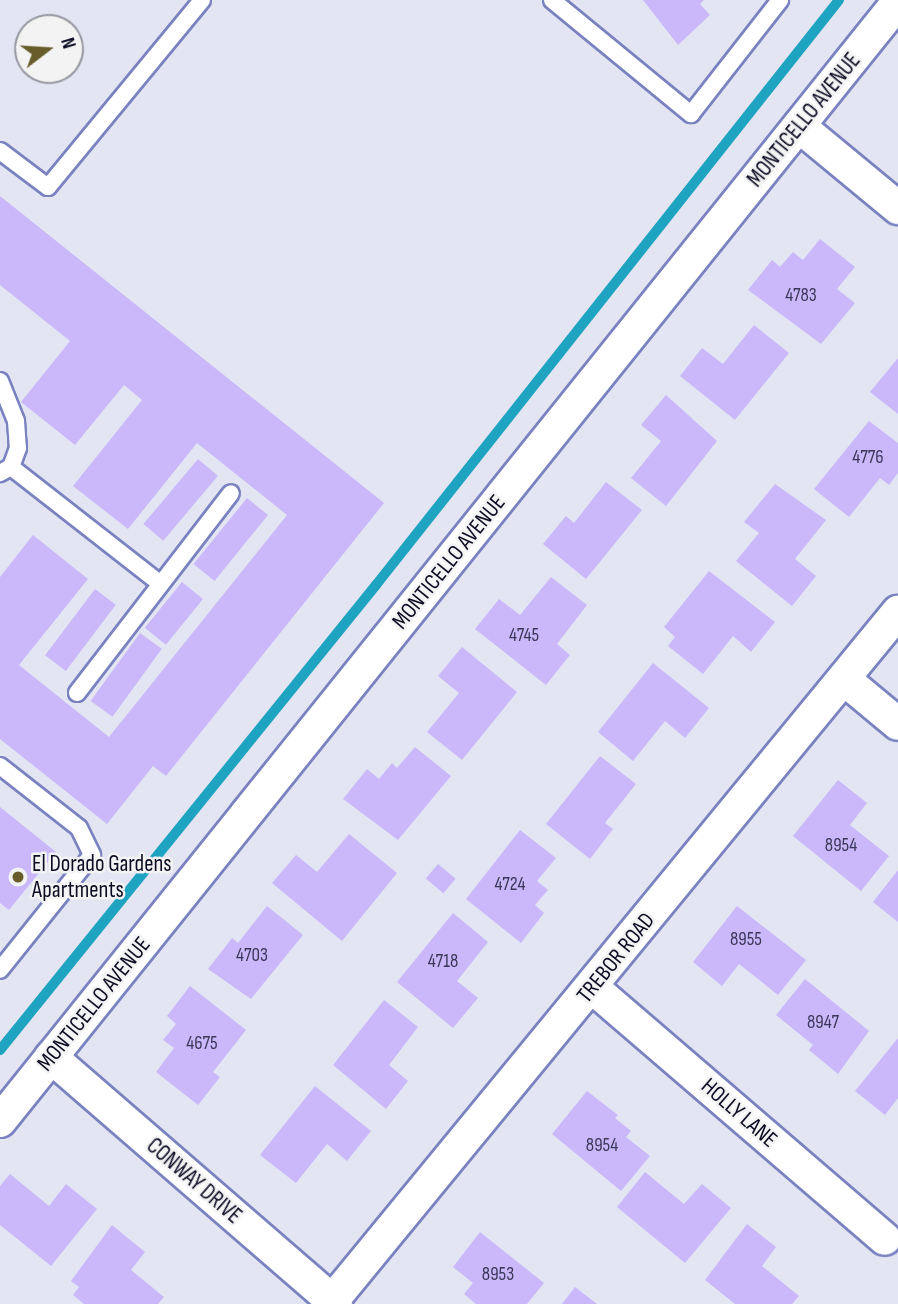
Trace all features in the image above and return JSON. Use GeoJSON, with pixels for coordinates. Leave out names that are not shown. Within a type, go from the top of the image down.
{"type":"FeatureCollection","features":[{"type":"Feature","properties":{"kind":"street","name":"MONTICELLO AVENUE"},"geometry":{"type":"LineString","coordinates":[[0,1121],[898,2]]}},
{"type":"Feature","properties":{"kind":"street"},"geometry":{"type":"LineString","coordinates":[[799,126],[898,208]]}},
{"type":"Feature","properties":{"kind":"street","name":"TREBOR ROAD"},"geometry":{"type":"LineString","coordinates":[[334,1302],[898,612]]}},
{"type":"Feature","properties":{"kind":"street"},"geometry":{"type":"LineString","coordinates":[[844,680],[898,724]]}},
{"type":"Feature","properties":{"kind":"street","name":"HOLLY LANE"},"geometry":{"type":"LineString","coordinates":[[592,987],[885,1239]]}},
{"type":"Feature","properties":{"kind":"street","name":"CONWAY DRIVE"},"geometry":{"type":"LineString","coordinates":[[51,1057],[334,1302]]}},
{"type":"Feature","properties":{"kind":"lane"},"geometry":{"type":"LineString","coordinates":[[0,151],[48,187],[202,0]]}},
{"type":"Feature","properties":{"kind":"lane"},"geometry":{"type":"LineString","coordinates":[[552,0],[691,114],[773,3]]}},
{"type":"Feature","properties":{"kind":"lane"},"geometry":{"type":"LineString","coordinates":[[0,381],[16,421],[18,448],[6,470],[160,584]]}},
{"type":"Feature","properties":{"kind":"lane"},"geometry":{"type":"LineString","coordinates":[[77,693],[232,493]]}},
{"type":"Feature","properties":{"kind":"lane"},"geometry":{"type":"LineString","coordinates":[[0,766],[79,828],[92,855],[0,970]]}},
{"type":"Feature","properties":{"kind":"building"},"geometry":{"type":"Polygon","coordinates":[[[643,0],[704,0],[700,4],[710,15],[678,45],[643,0]]]}},
{"type":"Feature","properties":{"kind":"building"},"geometry":{"type":"Polygon","coordinates":[[[0,196],[384,503],[166,776],[153,766],[107,824],[0,739],[0,577],[33,535],[88,579],[19,665],[109,737],[287,515],[197,443],[128,529],[73,486],[142,400],[124,385],[75,445],[21,402],[70,341],[0,285],[0,196]]]}},
{"type":"Feature","properties":{"kind":"building"},"geometry":{"type":"Polygon","coordinates":[[[820,239],[855,267],[837,289],[855,303],[821,344],[748,290],[772,260],[780,267],[793,252],[803,260],[820,239]]]}},
{"type":"Feature","properties":{"kind":"building"},"geometry":{"type":"Polygon","coordinates":[[[754,325],[789,353],[735,420],[680,376],[702,348],[723,364],[754,325]]]}},
{"type":"Feature","properties":{"kind":"building"},"geometry":{"type":"Polygon","coordinates":[[[898,358],[898,414],[870,392],[898,358]]]}},
{"type":"Feature","properties":{"kind":"building"},"geometry":{"type":"Polygon","coordinates":[[[666,395],[717,441],[666,506],[631,478],[661,441],[641,425],[666,395]]]}},
{"type":"Feature","properties":{"kind":"building"},"geometry":{"type":"Polygon","coordinates":[[[869,421],[898,443],[898,473],[889,485],[880,478],[849,517],[814,489],[869,421]]]}},
{"type":"Feature","properties":{"kind":"building"},"geometry":{"type":"Polygon","coordinates":[[[198,459],[218,476],[163,541],[143,524],[198,459]]]}},
{"type":"Feature","properties":{"kind":"building"},"geometry":{"type":"Polygon","coordinates":[[[606,482],[642,510],[586,579],[543,544],[566,516],[574,523],[606,482]]]}},
{"type":"Feature","properties":{"kind":"building"},"geometry":{"type":"Polygon","coordinates":[[[775,484],[826,520],[795,559],[816,576],[792,606],[736,561],[759,533],[744,522],[775,484]]]}},
{"type":"Feature","properties":{"kind":"building"},"geometry":{"type":"Polygon","coordinates":[[[247,498],[268,515],[214,581],[194,564],[247,498]]]}},
{"type":"Feature","properties":{"kind":"building"},"geometry":{"type":"Polygon","coordinates":[[[709,571],[775,622],[751,652],[733,636],[703,674],[668,646],[675,637],[664,627],[709,571]]]}},
{"type":"Feature","properties":{"kind":"building"},"geometry":{"type":"Polygon","coordinates":[[[551,577],[587,605],[557,644],[570,655],[546,685],[475,629],[499,599],[520,615],[551,577]]]}},
{"type":"Feature","properties":{"kind":"building"},"geometry":{"type":"Polygon","coordinates":[[[182,582],[203,599],[166,645],[145,628],[182,582]]]}},
{"type":"Feature","properties":{"kind":"building"},"geometry":{"type":"Polygon","coordinates":[[[95,589],[116,605],[66,671],[45,655],[95,589]]]}},
{"type":"Feature","properties":{"kind":"building"},"geometry":{"type":"Polygon","coordinates":[[[140,633],[162,649],[112,717],[91,701],[140,633]]]}},
{"type":"Feature","properties":{"kind":"building"},"geometry":{"type":"Polygon","coordinates":[[[462,647],[517,692],[462,760],[427,732],[459,693],[438,676],[462,647]]]}},
{"type":"Feature","properties":{"kind":"building"},"geometry":{"type":"Polygon","coordinates":[[[653,663],[709,708],[685,738],[665,721],[633,761],[598,732],[653,663]]]}},
{"type":"Feature","properties":{"kind":"building"},"geometry":{"type":"Polygon","coordinates":[[[415,747],[451,776],[398,840],[343,799],[367,769],[379,779],[392,763],[397,768],[415,747]]]}},
{"type":"Feature","properties":{"kind":"building"},"geometry":{"type":"Polygon","coordinates":[[[600,756],[636,784],[605,823],[613,829],[590,859],[546,824],[600,756]]]}},
{"type":"Feature","properties":{"kind":"building"},"geometry":{"type":"Polygon","coordinates":[[[838,780],[867,803],[850,825],[889,856],[861,891],[793,836],[838,780]]]}},
{"type":"Feature","properties":{"kind":"building","name":"El Dorado Gardens Apartments"},"geometry":{"type":"Polygon","coordinates":[[[0,807],[56,852],[9,910],[0,903],[0,807]]]}},
{"type":"Feature","properties":{"kind":"building"},"geometry":{"type":"Polygon","coordinates":[[[520,830],[556,858],[537,881],[548,890],[535,905],[544,913],[521,943],[466,899],[520,830]]]}},
{"type":"Feature","properties":{"kind":"building"},"geometry":{"type":"Polygon","coordinates":[[[349,834],[397,873],[342,941],[272,883],[296,855],[317,872],[349,834]]]}},
{"type":"Feature","properties":{"kind":"building"},"geometry":{"type":"Polygon","coordinates":[[[438,864],[456,879],[443,893],[426,879],[438,864]]]}},
{"type":"Feature","properties":{"kind":"building"},"geometry":{"type":"Polygon","coordinates":[[[898,870],[898,922],[873,902],[898,870]]]}},
{"type":"Feature","properties":{"kind":"building"},"geometry":{"type":"Polygon","coordinates":[[[267,906],[303,935],[251,999],[208,969],[232,938],[238,943],[267,906]]]}},
{"type":"Feature","properties":{"kind":"building"},"geometry":{"type":"Polygon","coordinates":[[[737,906],[806,960],[778,995],[739,964],[722,986],[693,962],[737,906]]]}},
{"type":"Feature","properties":{"kind":"building"},"geometry":{"type":"Polygon","coordinates":[[[453,913],[488,942],[457,981],[478,998],[453,1028],[397,982],[453,913]]]}},
{"type":"Feature","properties":{"kind":"building"},"geometry":{"type":"Polygon","coordinates":[[[805,979],[869,1031],[838,1074],[809,1050],[813,1045],[776,1015],[805,979]]]}},
{"type":"Feature","properties":{"kind":"building"},"geometry":{"type":"Polygon","coordinates":[[[190,986],[246,1030],[213,1072],[220,1077],[198,1105],[156,1072],[174,1048],[163,1040],[176,1024],[167,1016],[190,986]]]}},
{"type":"Feature","properties":{"kind":"building"},"geometry":{"type":"Polygon","coordinates":[[[384,1000],[418,1027],[389,1065],[408,1081],[386,1109],[333,1065],[384,1000]]]}},
{"type":"Feature","properties":{"kind":"building"},"geometry":{"type":"Polygon","coordinates":[[[898,1038],[898,1098],[885,1115],[855,1091],[898,1038]]]}},
{"type":"Feature","properties":{"kind":"building"},"geometry":{"type":"Polygon","coordinates":[[[315,1086],[371,1131],[347,1161],[327,1144],[296,1183],[260,1155],[315,1086]]]}},
{"type":"Feature","properties":{"kind":"building"},"geometry":{"type":"Polygon","coordinates":[[[587,1091],[618,1115],[615,1118],[631,1131],[626,1137],[650,1156],[621,1191],[552,1134],[587,1091]]]}},
{"type":"Feature","properties":{"kind":"building"},"geometry":{"type":"Polygon","coordinates":[[[645,1172],[684,1204],[702,1184],[731,1208],[685,1263],[617,1207],[645,1172]]]}},
{"type":"Feature","properties":{"kind":"building"},"geometry":{"type":"Polygon","coordinates":[[[10,1174],[49,1206],[66,1184],[97,1209],[51,1266],[0,1225],[0,1186],[10,1174]]]}},
{"type":"Feature","properties":{"kind":"building"},"geometry":{"type":"Polygon","coordinates":[[[747,1224],[776,1247],[762,1266],[799,1296],[792,1304],[735,1304],[705,1280],[747,1224]]]}},
{"type":"Feature","properties":{"kind":"building"},"geometry":{"type":"Polygon","coordinates":[[[112,1225],[145,1252],[131,1270],[164,1297],[158,1304],[84,1304],[73,1295],[79,1287],[71,1281],[112,1225]]]}},
{"type":"Feature","properties":{"kind":"building"},"geometry":{"type":"Polygon","coordinates":[[[480,1232],[544,1283],[527,1304],[476,1304],[464,1294],[473,1283],[453,1267],[480,1232]]]}},
{"type":"Feature","properties":{"kind":"building"},"geometry":{"type":"Polygon","coordinates":[[[575,1287],[597,1304],[562,1304],[575,1287]]]}},
{"type":"Feature","properties":{"kind":"waterway"},"geometry":{"type":"LineString","coordinates":[[0,1050],[376,585],[839,0]]}},
{"type":"Feature","properties":{"kind":"place","name":"El Dorado Gardens Apartments"},"geometry":{"type":"Point","coordinates":[18,877]}}]}
